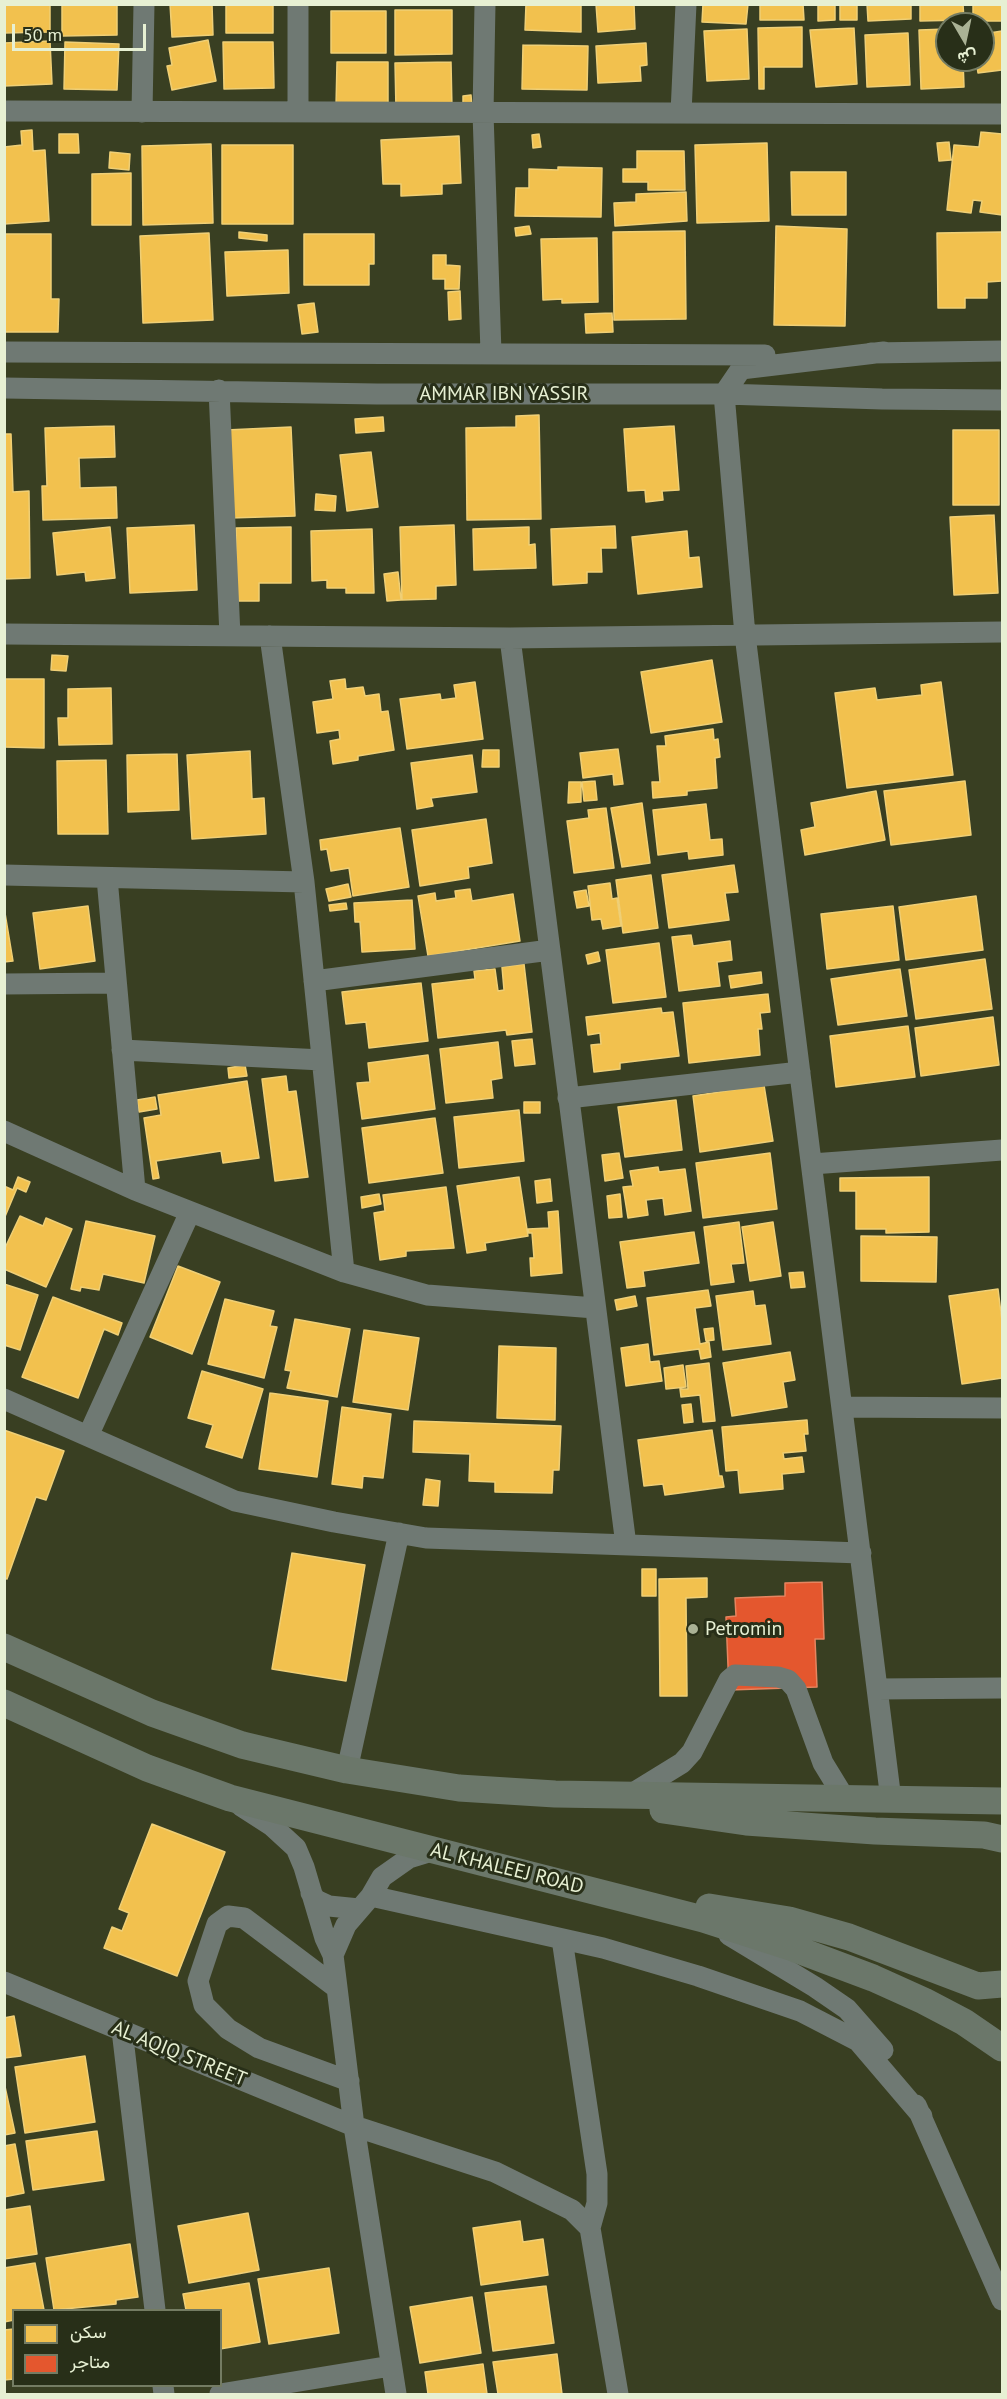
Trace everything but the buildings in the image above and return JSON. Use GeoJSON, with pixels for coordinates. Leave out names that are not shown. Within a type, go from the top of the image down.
{"type":"FeatureCollection","features":[{"type":"Feature","properties":{"kind":"main road"},"geometry":{"type":"LineString","coordinates":[[4,1647],[152,1713],[242,1745],[347,1770],[459,1788],[555,1794],[1002,1801]]}},
{"type":"Feature","properties":{"kind":"main road","name":"AL KHALEEJ ROAD"},"geometry":{"type":"LineString","coordinates":[[4,1703],[147,1768],[230,1798],[703,1919],[873,1978],[964,2022],[1002,2048]]}},
{"type":"Feature","properties":{"kind":"main road"},"geometry":{"type":"LineString","coordinates":[[555,1794],[746,1822],[875,1831],[984,1835],[1002,1839]]}},
{"type":"Feature","properties":{"kind":"main road"},"geometry":{"type":"LineString","coordinates":[[569,1885],[789,1920],[849,1937],[978,1986],[1002,1984]]}},
{"type":"Feature","properties":{"kind":"street"},"geometry":{"type":"LineString","coordinates":[[142,112],[144,4]]}},
{"type":"Feature","properties":{"kind":"street"},"geometry":{"type":"LineString","coordinates":[[298,4],[298,112]]}},
{"type":"Feature","properties":{"kind":"street"},"geometry":{"type":"LineString","coordinates":[[485,4],[483,112],[490,353]]}},
{"type":"Feature","properties":{"kind":"street"},"geometry":{"type":"LineString","coordinates":[[681,113],[686,4]]}},
{"type":"Feature","properties":{"kind":"street"},"geometry":{"type":"LineString","coordinates":[[4,111],[1002,114]]}},
{"type":"Feature","properties":{"kind":"street","name":"AMMAR IBN YASSIR"},"geometry":{"type":"LineString","coordinates":[[4,352],[742,355],[1002,351]]}},
{"type":"Feature","properties":{"kind":"street"},"geometry":{"type":"LineString","coordinates":[[884,352],[741,369],[724,394],[745,635],[891,1800]]}},
{"type":"Feature","properties":{"kind":"street","name":"AMMAR IBN YASSIR"},"geometry":{"type":"LineString","coordinates":[[4,388],[377,394],[724,394],[1002,400]]}},
{"type":"Feature","properties":{"kind":"street"},"geometry":{"type":"LineString","coordinates":[[219,390],[230,636]]}},
{"type":"Feature","properties":{"kind":"street"},"geometry":{"type":"LineString","coordinates":[[4,634],[510,638],[1002,632]]}},
{"type":"Feature","properties":{"kind":"street"},"geometry":{"type":"LineString","coordinates":[[270,636],[304,882],[344,1272]]}},
{"type":"Feature","properties":{"kind":"street"},"geometry":{"type":"LineString","coordinates":[[510,638],[626,1545]]}},
{"type":"Feature","properties":{"kind":"street"},"geometry":{"type":"LineString","coordinates":[[4,875],[304,882]]}},
{"type":"Feature","properties":{"kind":"street"},"geometry":{"type":"LineString","coordinates":[[107,878],[135,1190]]}},
{"type":"Feature","properties":{"kind":"street"},"geometry":{"type":"LineString","coordinates":[[314,981],[550,950]]}},
{"type":"Feature","properties":{"kind":"street"},"geometry":{"type":"LineString","coordinates":[[4,984],[116,983]]}},
{"type":"Feature","properties":{"kind":"street"},"geometry":{"type":"LineString","coordinates":[[122,1050],[322,1060]]}},
{"type":"Feature","properties":{"kind":"street"},"geometry":{"type":"LineString","coordinates":[[568,1098],[800,1072]]}},
{"type":"Feature","properties":{"kind":"street"},"geometry":{"type":"LineString","coordinates":[[4,1131],[135,1190],[344,1272],[427,1295],[595,1308]]}},
{"type":"Feature","properties":{"kind":"street"},"geometry":{"type":"LineString","coordinates":[[812,1164],[1002,1150]]}},
{"type":"Feature","properties":{"kind":"street"},"geometry":{"type":"LineString","coordinates":[[88,1436],[190,1212]]}},
{"type":"Feature","properties":{"kind":"street"},"geometry":{"type":"LineString","coordinates":[[4,1399],[235,1501],[426,1538],[861,1553]]}},
{"type":"Feature","properties":{"kind":"street"},"geometry":{"type":"LineString","coordinates":[[842,1407],[1002,1408]]}},
{"type":"Feature","properties":{"kind":"street"},"geometry":{"type":"LineString","coordinates":[[347,1770],[399,1533]]}},
{"type":"Feature","properties":{"kind":"street"},"geometry":{"type":"LineString","coordinates":[[630,1795],[682,1762],[692,1752],[729,1680],[735,1675],[778,1677],[788,1680],[796,1689],[823,1763],[845,1799]]}},
{"type":"Feature","properties":{"kind":"street"},"geometry":{"type":"LineString","coordinates":[[878,1689],[1002,1688]]}},
{"type":"Feature","properties":{"kind":"street"},"geometry":{"type":"LineString","coordinates":[[230,1798],[272,1826],[296,1848],[325,1938],[333,1954],[354,2126],[396,2394]]}},
{"type":"Feature","properties":{"kind":"street"},"geometry":{"type":"LineString","coordinates":[[333,1954],[346,1925],[382,1877],[410,1858],[435,1850]]}},
{"type":"Feature","properties":{"kind":"street"},"geometry":{"type":"LineString","coordinates":[[311,1893],[316,1900],[329,1906],[365,1902],[562,1939],[698,1976],[800,2011],[832,2025],[858,2041],[922,2116]]}},
{"type":"Feature","properties":{"kind":"street"},"geometry":{"type":"LineString","coordinates":[[337,1988],[244,1918],[228,1916],[217,1924],[198,1981],[204,2005],[228,2029],[260,2048],[349,2081]]}},
{"type":"Feature","properties":{"kind":"street"},"geometry":{"type":"LineString","coordinates":[[703,1919],[847,2009],[889,2057],[922,2116],[1002,2300]]}},
{"type":"Feature","properties":{"kind":"street"},"geometry":{"type":"LineString","coordinates":[[562,1939],[597,2174],[597,2203],[590,2228],[618,2394]]}},
{"type":"Feature","properties":{"kind":"street","name":"AL AQIQ STREET"},"geometry":{"type":"LineString","coordinates":[[4,1982],[354,2126],[495,2172],[572,2210],[590,2228]]}},
{"type":"Feature","properties":{"kind":"street"},"geometry":{"type":"LineString","coordinates":[[122,2030],[154,2309]]}},
{"type":"Feature","properties":{"kind":"street"},"geometry":{"type":"LineString","coordinates":[[220,2394],[392,2366]]}},
{"type":"Feature","properties":{"kind":"place","name":"Petromin"},"geometry":{"type":"Point","coordinates":[693,1629]}}]}
